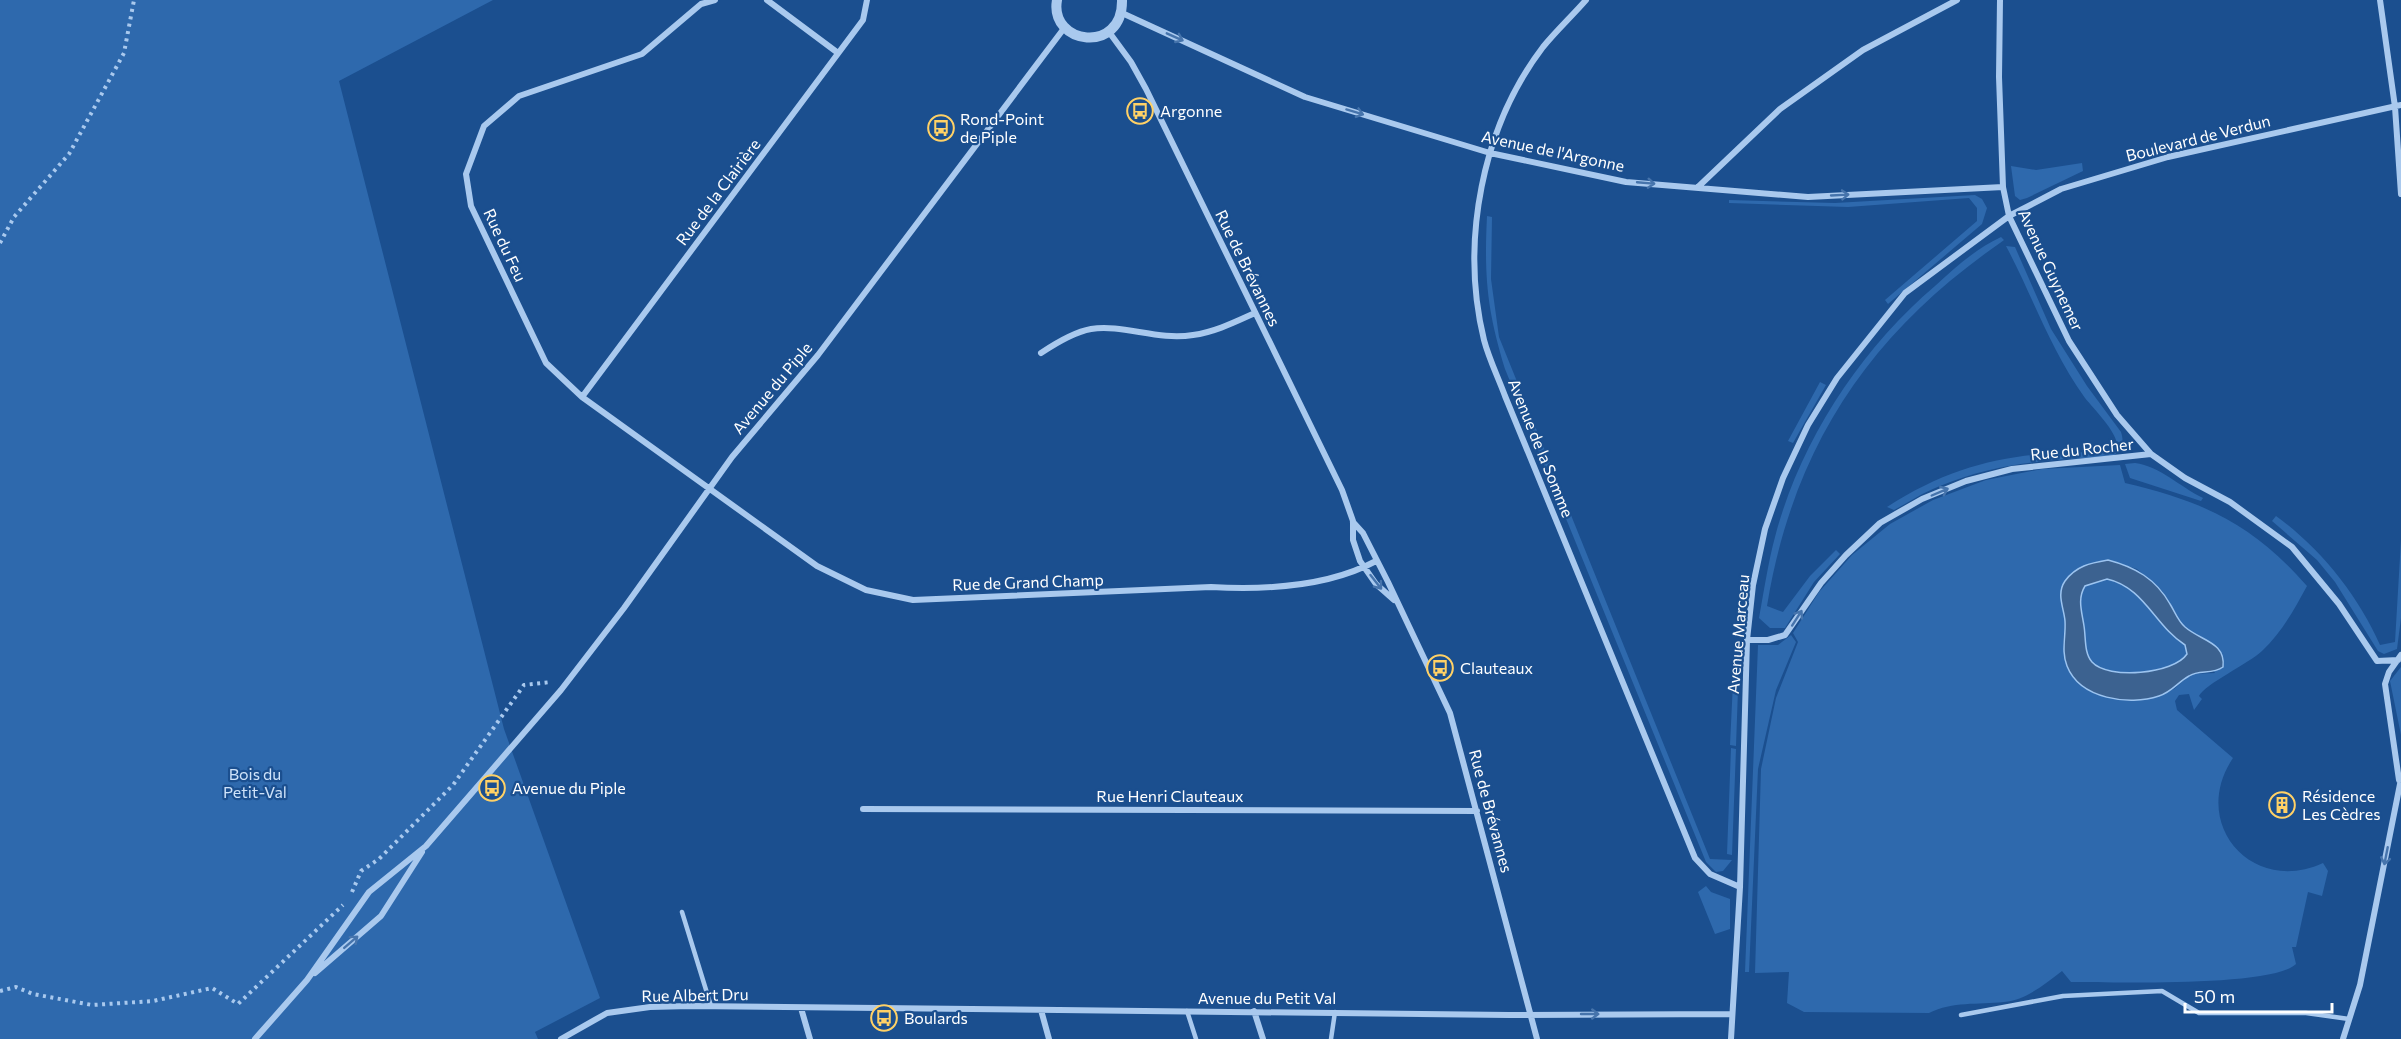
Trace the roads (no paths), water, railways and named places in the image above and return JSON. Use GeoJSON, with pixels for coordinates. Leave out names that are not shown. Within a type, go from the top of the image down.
{"type":"FeatureCollection","features":[{"type":"Feature","properties":{"kind":"street","name":"Rue du Feu"},"geometry":{"type":"LineString","coordinates":[[708,488],[582,397],[546,363],[471,206],[466,174],[484,126],[519,96],[642,54],[701,4],[715,0]]}},
{"type":"Feature","properties":{"kind":"street"},"geometry":{"type":"LineString","coordinates":[[767,0],[838,53]]}},
{"type":"Feature","properties":{"kind":"street","name":"Rue de la Clairière"},"geometry":{"type":"LineString","coordinates":[[582,397],[863,20],[867,0]]}},
{"type":"Feature","properties":{"kind":"street"},"geometry":{"type":"LineString","coordinates":[[1057,0],[1058,16],[1065,27],[1078,36],[1088,38],[1109,32],[1122,13],[1122,0]]}},
{"type":"Feature","properties":{"kind":"street","name":"Avenue de la Somme"},"geometry":{"type":"LineString","coordinates":[[1586,0],[1537,57],[1513,96],[1490,153],[1480,196],[1475,275],[1485,340],[1505,396],[1695,858],[1710,874],[1740,887]]}},
{"type":"Feature","properties":{"kind":"street"},"geometry":{"type":"LineString","coordinates":[[1698,188],[1780,109],[1863,50],[1957,0]]}},
{"type":"Feature","properties":{"kind":"street","name":"Avenue Guynemer"},"geometry":{"type":"LineString","coordinates":[[2000,0],[1999,77],[2003,187],[2009,216],[2069,341],[2117,415],[2151,454]]}},
{"type":"Feature","properties":{"kind":"street"},"geometry":{"type":"LineString","coordinates":[[2380,0],[2398,106],[2401,194]]}},
{"type":"Feature","properties":{"kind":"street","name":"Avenue de l'Argonne"},"geometry":{"type":"LineString","coordinates":[[1122,13],[1305,97],[1490,153],[1626,182],[1808,197],[2003,187]]}},
{"type":"Feature","properties":{"kind":"street","name":"Avenue du Piple"},"geometry":{"type":"LineString","coordinates":[[307,980],[381,916],[426,846],[561,690],[624,608],[708,488],[818,355],[1065,27]]}},
{"type":"Feature","properties":{"kind":"street","name":"Rue de Brévannes"},"geometry":{"type":"LineString","coordinates":[[1109,32],[1131,62],[1146,89],[1342,490],[1353,521],[1353,540],[1365,567],[1376,584],[1394,600]]}},
{"type":"Feature","properties":{"kind":"street","name":"Boulevard de Verdun"},"geometry":{"type":"LineString","coordinates":[[2009,216],[2061,189],[2168,157],[2398,106]]}},
{"type":"Feature","properties":{"kind":"street","name":"Avenue Marceau"},"geometry":{"type":"LineString","coordinates":[[1731,1039],[1740,887],[1747,640],[1753,585],[1772,508],[1783,478],[1808,425],[1837,378],[1905,293],[2009,216]]}},
{"type":"Feature","properties":{"kind":"street"},"geometry":{"type":"LineString","coordinates":[[1041,353],[1056,343],[1091,329],[1117,329],[1166,336],[1193,335],[1228,325],[1255,313]]}},
{"type":"Feature","properties":{"kind":"street","name":"Rue du Rocher"},"geometry":{"type":"LineString","coordinates":[[1747,640],[1768,640],[1785,635],[1821,583],[1846,555],[1881,524],[1922,499],[1966,481],[2012,470],[2151,454],[2185,478],[2230,502],[2292,548],[2339,604],[2377,661],[2399,657]]}},
{"type":"Feature","properties":{"kind":"street","name":"Rue de Grand Champ"},"geometry":{"type":"LineString","coordinates":[[708,488],[817,566],[866,590],[913,600],[1211,587],[1250,589],[1340,577],[1376,561]]}},
{"type":"Feature","properties":{"kind":"street","name":"Rue de Brévannes"},"geometry":{"type":"LineString","coordinates":[[1353,521],[1363,533],[1388,582],[1394,600],[1450,713],[1538,1039]]}},
{"type":"Feature","properties":{"kind":"street"},"geometry":{"type":"LineString","coordinates":[[2343,1039],[2360,985],[2400,779],[2385,684],[2389,672],[2399,657]]}},
{"type":"Feature","properties":{"kind":"street","name":"Rue Henri Clauteaux"},"geometry":{"type":"LineString","coordinates":[[863,809],[1477,811]]}},
{"type":"Feature","properties":{"kind":"street","name":"Avenue du Piple"},"geometry":{"type":"LineString","coordinates":[[255,1039],[307,980],[369,892],[426,846]]}},
{"type":"Feature","properties":{"kind":"street","name":"Rue Albert Dru"},"geometry":{"type":"LineString","coordinates":[[561,1039],[607,1014],[650,1007],[801,1008]]}},
{"type":"Feature","properties":{"kind":"street"},"geometry":{"type":"LineString","coordinates":[[801,1008],[810,1039]]}},
{"type":"Feature","properties":{"kind":"street","name":"Avenue du Petit Val"},"geometry":{"type":"LineString","coordinates":[[801,1008],[1531,1015],[1732,1014]]}},
{"type":"Feature","properties":{"kind":"street"},"geometry":{"type":"LineString","coordinates":[[1041,1010],[1049,1039]]}},
{"type":"Feature","properties":{"kind":"street"},"geometry":{"type":"LineString","coordinates":[[1254,1011],[1263,1039]]}},
{"type":"Feature","properties":{"kind":"lane"},"geometry":{"type":"LineString","coordinates":[[682,912],[711,1006]]}},
{"type":"Feature","properties":{"kind":"lane"},"geometry":{"type":"LineString","coordinates":[[1961,1015],[2063,996],[2162,991],[2199,1013],[2306,1013],[2349,1019]]}},
{"type":"Feature","properties":{"kind":"lane"},"geometry":{"type":"LineString","coordinates":[[1187,1011],[1196,1039]]}},
{"type":"Feature","properties":{"kind":"lane"},"geometry":{"type":"LineString","coordinates":[[1331,1039],[1335,1012]]}},
{"type":"Feature","properties":{"kind":"place","name":"Argonne"},"geometry":{"type":"Point","coordinates":[1140,111]}},
{"type":"Feature","properties":{"kind":"place","name":"Rond-Point de Piple"},"geometry":{"type":"Point","coordinates":[941,128]}},
{"type":"Feature","properties":{"kind":"place","name":"Clauteaux"},"geometry":{"type":"Point","coordinates":[1440,668]}},
{"type":"Feature","properties":{"kind":"place","name":"Avenue du Piple"},"geometry":{"type":"Point","coordinates":[492,788]}},
{"type":"Feature","properties":{"kind":"place","name":"Résidence Les Cèdres"},"geometry":{"type":"Point","coordinates":[2282,805]}},
{"type":"Feature","properties":{"kind":"place","name":"Boulards"},"geometry":{"type":"Point","coordinates":[884,1018]}},
{"type":"Feature","properties":{"kind":"park label","name":"Bois du Petit-Val"},"geometry":{"type":"Point","coordinates":[255,783]}}]}
